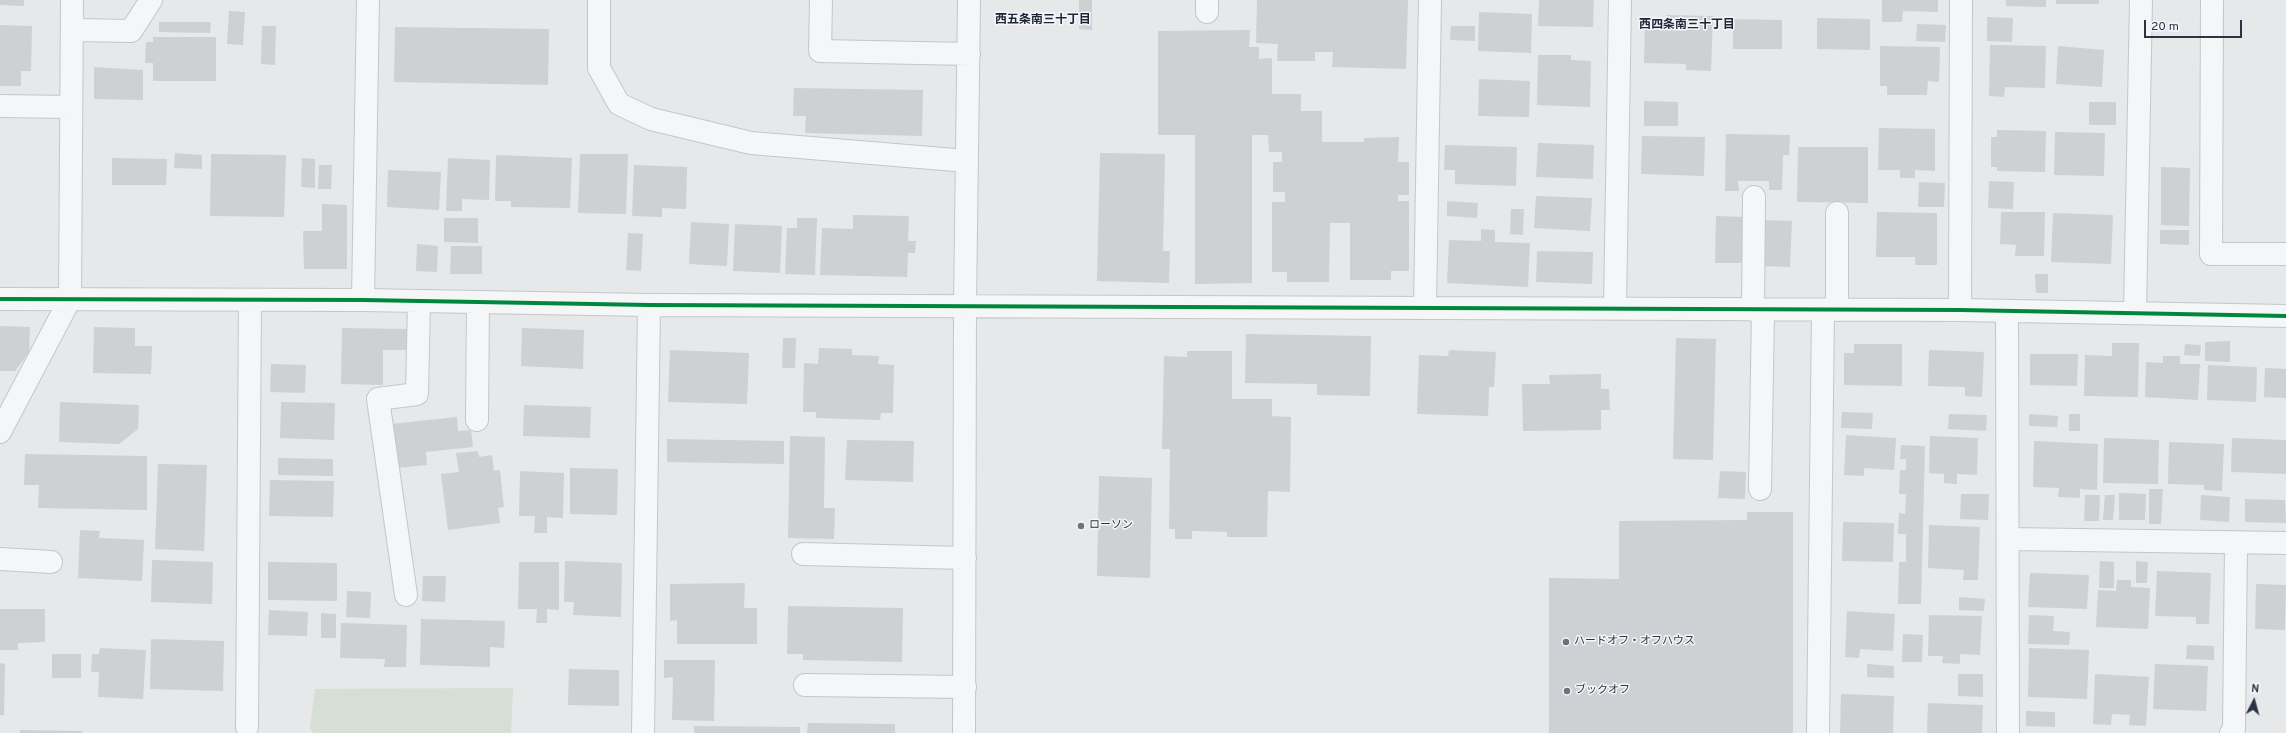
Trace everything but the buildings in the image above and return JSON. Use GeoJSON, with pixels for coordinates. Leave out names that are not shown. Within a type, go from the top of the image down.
{"type":"FeatureCollection","features":[{"type":"Feature","properties":{"kind":"street"},"geometry":{"type":"LineString","coordinates":[[0,432],[70,299],[72,0]]}},
{"type":"Feature","properties":{"kind":"street"},"geometry":{"type":"LineString","coordinates":[[72,30],[131,31],[151,0]]}},
{"type":"Feature","properties":{"kind":"street"},"geometry":{"type":"LineString","coordinates":[[363,300],[368,0]]}},
{"type":"Feature","properties":{"kind":"street"},"geometry":{"type":"LineString","coordinates":[[598,0],[599,68],[619,104],[651,119],[750,143],[967,160]]}},
{"type":"Feature","properties":{"kind":"street"},"geometry":{"type":"LineString","coordinates":[[821,0],[820,52],[969,54]]}},
{"type":"Feature","properties":{"kind":"street"},"geometry":{"type":"LineString","coordinates":[[964,733],[965,306],[969,0]]}},
{"type":"Feature","properties":{"kind":"street"},"geometry":{"type":"LineString","coordinates":[[1425,307],[1430,0]]}},
{"type":"Feature","properties":{"kind":"street"},"geometry":{"type":"LineString","coordinates":[[1615,308],[1620,0]]}},
{"type":"Feature","properties":{"kind":"street"},"geometry":{"type":"LineString","coordinates":[[1960,310],[1961,0]]}},
{"type":"Feature","properties":{"kind":"street"},"geometry":{"type":"LineString","coordinates":[[2134,313],[2141,0]]}},
{"type":"Feature","properties":{"kind":"street"},"geometry":{"type":"LineString","coordinates":[[2212,0],[2211,254],[2286,254]]}},
{"type":"Feature","properties":{"kind":"street"},"geometry":{"type":"LineString","coordinates":[[0,106],[71,107]]}},
{"type":"Feature","properties":{"kind":"street"},"geometry":{"type":"LineString","coordinates":[[1754,197],[1758,310],[1760,488]]}},
{"type":"Feature","properties":{"kind":"street"},"geometry":{"type":"LineString","coordinates":[[1818,733],[1830,311],[1837,213]]}},
{"type":"Feature","properties":{"kind":"street"},"geometry":{"type":"LineString","coordinates":[[0,299],[419,300],[649,305],[1425,307],[1830,311],[1960,310],[2286,316]]}},
{"type":"Feature","properties":{"kind":"street"},"geometry":{"type":"LineString","coordinates":[[247,727],[250,300]]}},
{"type":"Feature","properties":{"kind":"street"},"geometry":{"type":"LineString","coordinates":[[406,595],[378,399],[417,394],[419,300]]}},
{"type":"Feature","properties":{"kind":"street"},"geometry":{"type":"LineString","coordinates":[[477,420],[478,302]]}},
{"type":"Feature","properties":{"kind":"street"},"geometry":{"type":"LineString","coordinates":[[643,733],[649,305]]}},
{"type":"Feature","properties":{"kind":"street"},"geometry":{"type":"LineString","coordinates":[[2007,312],[2009,539],[2008,733]]}},
{"type":"Feature","properties":{"kind":"street"},"geometry":{"type":"LineString","coordinates":[[2009,539],[2286,543]]}},
{"type":"Feature","properties":{"kind":"street"},"geometry":{"type":"LineString","coordinates":[[2231,733],[2234,729],[2236,543]]}},
{"type":"Feature","properties":{"kind":"street"},"geometry":{"type":"LineString","coordinates":[[803,554],[965,558]]}},
{"type":"Feature","properties":{"kind":"street"},"geometry":{"type":"LineString","coordinates":[[0,559],[51,562]]}},
{"type":"Feature","properties":{"kind":"street"},"geometry":{"type":"LineString","coordinates":[[806,685],[965,687]]}},
{"type":"Feature","properties":{"kind":"shaded area"},"geometry":{"type":"Polygon","coordinates":[[[513,688],[511,733],[313,733],[310,728],[315,689],[513,688]]]}},
{"type":"Feature","properties":{"kind":"cycle path"},"geometry":{"type":"LineString","coordinates":[[0,299],[363,300],[649,305],[1960,310],[2286,316]]}},
{"type":"Feature","properties":{"kind":"place","name":"ローソン"},"geometry":{"type":"Point","coordinates":[1081,526]}},
{"type":"Feature","properties":{"kind":"place","name":"ハードオフ・オフハウス"},"geometry":{"type":"Point","coordinates":[1566,642]}},
{"type":"Feature","properties":{"kind":"place","name":"ブックオフ"},"geometry":{"type":"Point","coordinates":[1567,691]}},
{"type":"Feature","properties":{"kind":"district","name":"西五条南三十丁目"},"geometry":{"type":"Point","coordinates":[1043,21]}},
{"type":"Feature","properties":{"kind":"district","name":"西四条南三十丁目"},"geometry":{"type":"Point","coordinates":[1687,26]}}]}
